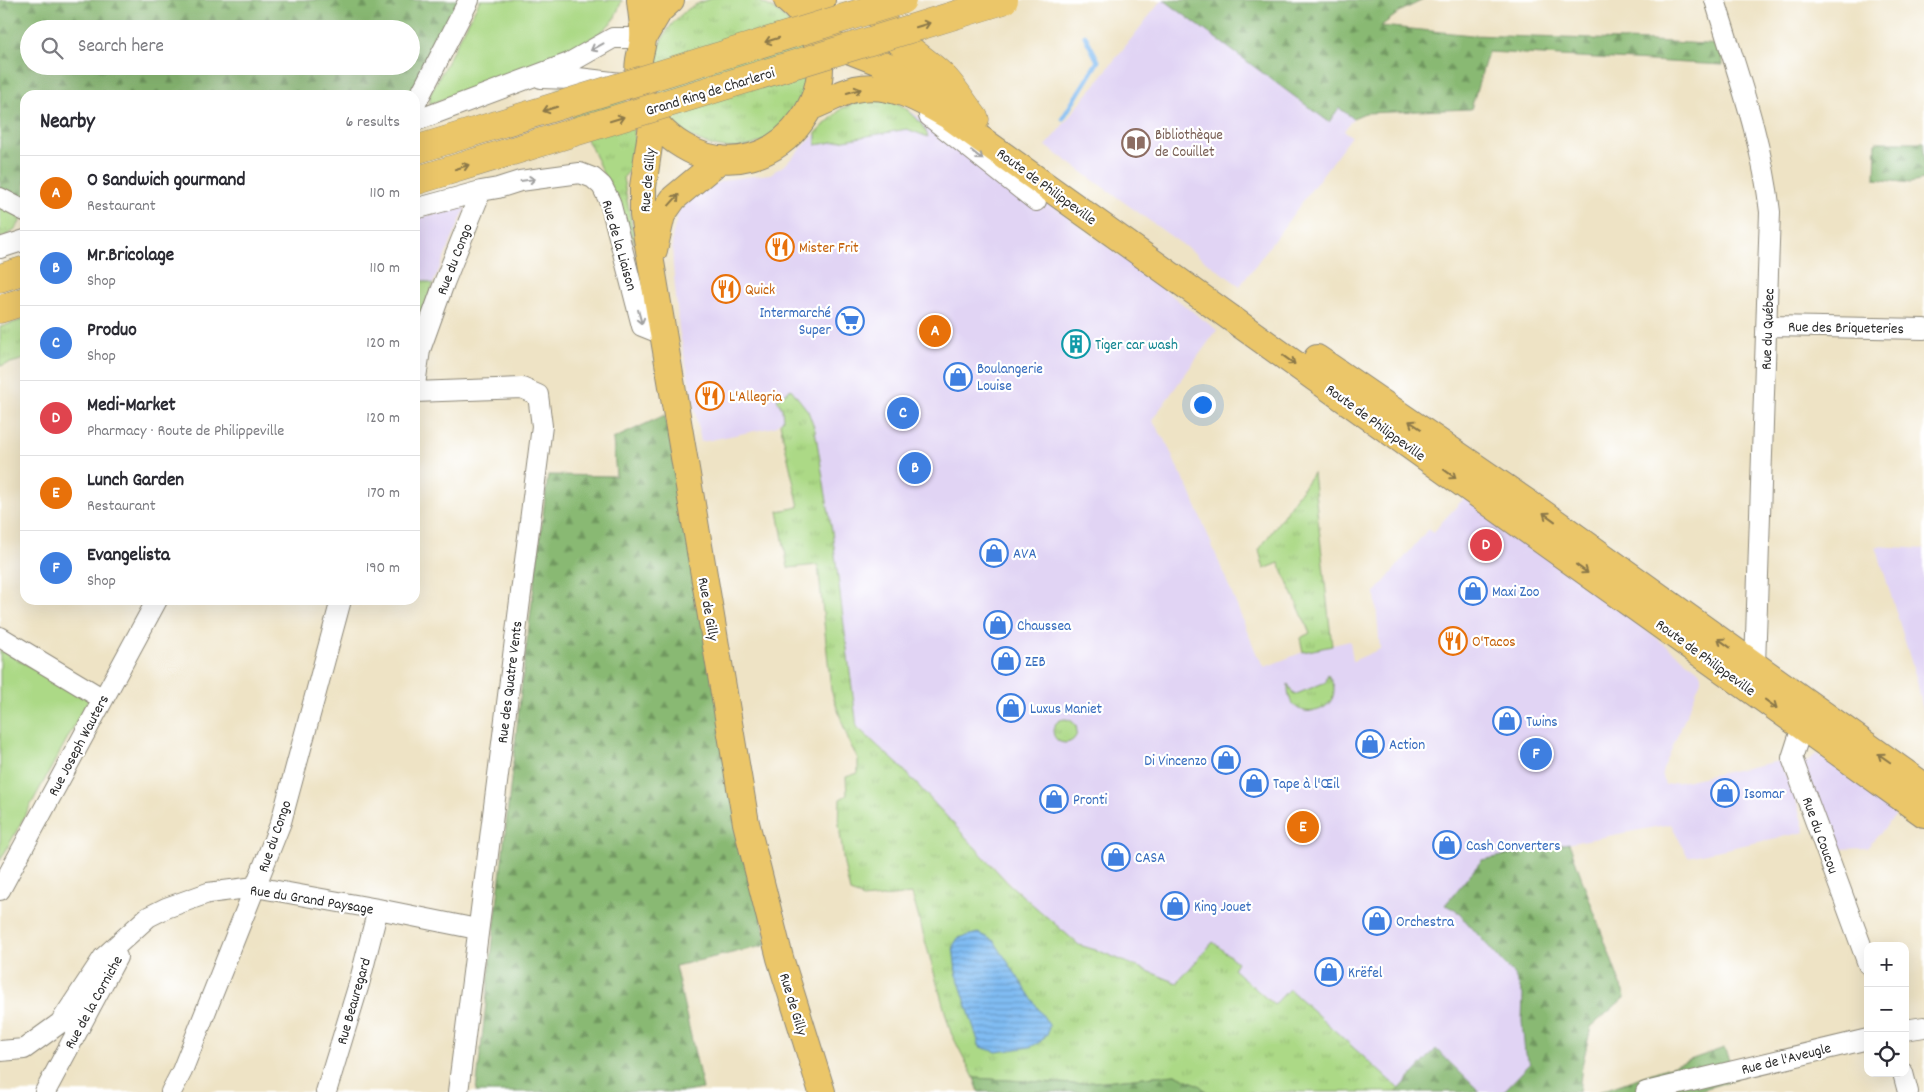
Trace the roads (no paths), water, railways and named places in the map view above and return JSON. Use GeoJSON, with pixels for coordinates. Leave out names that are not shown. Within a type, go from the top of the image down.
{"type":"FeatureCollection","features":[{"type":"Feature","properties":{"kind":"highway"},"geometry":{"type":"LineString","coordinates":[[815,39],[838,15],[860,0]]}},
{"type":"Feature","properties":{"kind":"highway"},"geometry":{"type":"LineString","coordinates":[[876,0],[877,11],[881,20],[891,33],[944,79],[975,119]]}},
{"type":"Feature","properties":{"kind":"highway","name":"Grand Ring de Charleroi"},"geometry":{"type":"LineString","coordinates":[[420,148],[902,0]]}},
{"type":"Feature","properties":{"kind":"highway","name":"Grand Ring de Charleroi"},"geometry":{"type":"LineString","coordinates":[[420,179],[1004,0]]}},
{"type":"Feature","properties":{"kind":"highway"},"geometry":{"type":"LineString","coordinates":[[0,278],[20,272]]}},
{"type":"Feature","properties":{"kind":"highway"},"geometry":{"type":"LineString","coordinates":[[0,309],[20,303]]}},
{"type":"Feature","properties":{"kind":"main road"},"geometry":{"type":"LineString","coordinates":[[640,0],[644,38]]}},
{"type":"Feature","properties":{"kind":"main road"},"geometry":{"type":"LineString","coordinates":[[671,0],[659,11],[644,38],[639,61],[639,83],[644,101],[653,118],[671,138],[694,153],[722,159],[749,157],[774,147],[796,130],[811,107],[819,78],[820,63],[815,39],[807,21],[792,4]]}},
{"type":"Feature","properties":{"kind":"main road"},"geometry":{"type":"LineString","coordinates":[[792,4],[822,0]]}},
{"type":"Feature","properties":{"kind":"main road","name":"Route de Philippeville"},"geometry":{"type":"LineString","coordinates":[[815,39],[914,76],[1098,208],[1540,510],[1752,677]]}},
{"type":"Feature","properties":{"kind":"main road","name":"Route de Philippeville"},"geometry":{"type":"LineString","coordinates":[[811,107],[854,90],[866,88],[899,90],[950,117],[1752,677],[1808,718],[1924,814]]}},
{"type":"Feature","properties":{"kind":"main road","name":"Rue de Gilly"},"geometry":{"type":"LineString","coordinates":[[653,118],[643,187],[643,215],[746,823],[780,958],[822,1092]]}},
{"type":"Feature","properties":{"kind":"main road"},"geometry":{"type":"LineString","coordinates":[[652,261],[662,215],[674,198],[722,159]]}},
{"type":"Feature","properties":{"kind":"main road","name":"Route de Philippeville"},"geometry":{"type":"LineString","coordinates":[[1808,718],[1924,786]]}},
{"type":"Feature","properties":{"kind":"street"},"geometry":{"type":"LineString","coordinates":[[420,95],[469,0]]}},
{"type":"Feature","properties":{"kind":"street","name":"Rue du Québec"},"geometry":{"type":"LineString","coordinates":[[1714,0],[1752,123],[1766,179],[1770,212],[1768,326],[1752,677]]}},
{"type":"Feature","properties":{"kind":"street"},"geometry":{"type":"LineString","coordinates":[[420,119],[569,63],[613,38],[644,38]]}},
{"type":"Feature","properties":{"kind":"street"},"geometry":{"type":"LineString","coordinates":[[534,77],[578,78],[617,83],[639,83]]}},
{"type":"Feature","properties":{"kind":"street"},"geometry":{"type":"LineString","coordinates":[[899,90],[1036,201]]}},
{"type":"Feature","properties":{"kind":"street","name":"Rue de la Liaison"},"geometry":{"type":"LineString","coordinates":[[420,208],[520,181],[580,173],[593,178],[602,186],[610,202],[642,326],[662,334]]}},
{"type":"Feature","properties":{"kind":"street","name":"Rue du Congo"},"geometry":{"type":"LineString","coordinates":[[420,350],[444,283],[481,191]]}},
{"type":"Feature","properties":{"kind":"street"},"geometry":{"type":"LineString","coordinates":[[0,198],[20,208]]}},
{"type":"Feature","properties":{"kind":"street"},"geometry":{"type":"LineString","coordinates":[[0,248],[20,242]]}},
{"type":"Feature","properties":{"kind":"street","name":"Rue des Briqueteries"},"geometry":{"type":"LineString","coordinates":[[1768,326],[1924,329]]}},
{"type":"Feature","properties":{"kind":"street","name":"Rue des Quatre Vents"},"geometry":{"type":"LineString","coordinates":[[420,392],[522,388],[538,395],[542,426],[477,929],[458,1092]]}},
{"type":"Feature","properties":{"kind":"street","name":"Rue Joseph Wauters"},"geometry":{"type":"LineString","coordinates":[[0,890],[154,605]]}},
{"type":"Feature","properties":{"kind":"street","name":"Rue du Congo"},"geometry":{"type":"LineString","coordinates":[[172,1092],[281,822],[340,605]]}},
{"type":"Feature","properties":{"kind":"street"},"geometry":{"type":"LineString","coordinates":[[0,638],[103,698]]}},
{"type":"Feature","properties":{"kind":"street","name":"Rue du Coucou"},"geometry":{"type":"LineString","coordinates":[[1808,718],[1792,758],[1864,953]]}},
{"type":"Feature","properties":{"kind":"street","name":"Rue du Grand Paysage"},"geometry":{"type":"LineString","coordinates":[[0,1051],[24,1050],[60,1023],[103,958],[148,917],[166,908],[208,893],[255,887],[477,929]]}},
{"type":"Feature","properties":{"kind":"street","name":"Rue Beauregard"},"geometry":{"type":"LineString","coordinates":[[326,1092],[359,984],[378,909]]}},
{"type":"Feature","properties":{"kind":"street","name":"Rue de la Corniche"},"geometry":{"type":"LineString","coordinates":[[44,1092],[120,953],[148,917]]}},
{"type":"Feature","properties":{"kind":"street"},"geometry":{"type":"LineString","coordinates":[[1909,1029],[1924,1027]]}},
{"type":"Feature","properties":{"kind":"street","name":"Rue de l'Aveugle"},"geometry":{"type":"LineString","coordinates":[[1646,1092],[1864,1040]]}},
{"type":"Feature","properties":{"kind":"street"},"geometry":{"type":"LineString","coordinates":[[1905,1077],[1908,1092]]}},
{"type":"Feature","properties":{"kind":"water"},"geometry":{"type":"Polygon","coordinates":[[[978,933],[994,941],[1049,1025],[1048,1033],[1040,1042],[1030,1047],[997,1052],[980,1047],[956,972],[953,946],[958,938],[978,933]]]}},
{"type":"Feature","properties":{"kind":"waterway"},"geometry":{"type":"LineString","coordinates":[[1063,118],[1098,61],[1085,36]]}},
{"type":"Feature","properties":{"kind":"place","name":"Bibliothèque de Couillet"},"geometry":{"type":"Point","coordinates":[1136,143]}},
{"type":"Feature","properties":{"kind":"place","name":"Mister Frit"},"geometry":{"type":"Point","coordinates":[780,247]}},
{"type":"Feature","properties":{"kind":"place","name":"Quick"},"geometry":{"type":"Point","coordinates":[726,289]}},
{"type":"Feature","properties":{"kind":"place","name":"Intermarché Super"},"geometry":{"type":"Point","coordinates":[850,321]}},
{"type":"Feature","properties":{"kind":"place","name":"O Sandwich gourmand"},"geometry":{"type":"Point","coordinates":[935,331]}},
{"type":"Feature","properties":{"kind":"place","name":"Tiger car wash"},"geometry":{"type":"Point","coordinates":[1076,344]}},
{"type":"Feature","properties":{"kind":"place","name":"Boulangerie Louise"},"geometry":{"type":"Point","coordinates":[958,377]}},
{"type":"Feature","properties":{"kind":"place","name":"L'Allegria"},"geometry":{"type":"Point","coordinates":[710,396]}},
{"type":"Feature","properties":{"kind":"place","name":"Produo"},"geometry":{"type":"Point","coordinates":[903,413]}},
{"type":"Feature","properties":{"kind":"place","name":"Mr.Bricolage"},"geometry":{"type":"Point","coordinates":[915,468]}},
{"type":"Feature","properties":{"kind":"place","name":"Medi-Market"},"geometry":{"type":"Point","coordinates":[1486,545]}},
{"type":"Feature","properties":{"kind":"place","name":"AVA"},"geometry":{"type":"Point","coordinates":[994,553]}},
{"type":"Feature","properties":{"kind":"place","name":"Maxi Zoo"},"geometry":{"type":"Point","coordinates":[1473,591]}},
{"type":"Feature","properties":{"kind":"place","name":"Chaussea"},"geometry":{"type":"Point","coordinates":[998,625]}},
{"type":"Feature","properties":{"kind":"place","name":"O'Tacos"},"geometry":{"type":"Point","coordinates":[1453,641]}},
{"type":"Feature","properties":{"kind":"place","name":"ZEB"},"geometry":{"type":"Point","coordinates":[1006,661]}},
{"type":"Feature","properties":{"kind":"place","name":"Luxus Maniet"},"geometry":{"type":"Point","coordinates":[1011,708]}},
{"type":"Feature","properties":{"kind":"place","name":"Twins"},"geometry":{"type":"Point","coordinates":[1507,721]}},
{"type":"Feature","properties":{"kind":"place","name":"Action"},"geometry":{"type":"Point","coordinates":[1370,744]}},
{"type":"Feature","properties":{"kind":"place","name":"Evangelista"},"geometry":{"type":"Point","coordinates":[1536,754]}},
{"type":"Feature","properties":{"kind":"place","name":"Di Vincenzo"},"geometry":{"type":"Point","coordinates":[1226,760]}},
{"type":"Feature","properties":{"kind":"place","name":"Tape à l'Œil"},"geometry":{"type":"Point","coordinates":[1254,783]}},
{"type":"Feature","properties":{"kind":"place","name":"Isomar"},"geometry":{"type":"Point","coordinates":[1725,793]}},
{"type":"Feature","properties":{"kind":"place","name":"Pronti"},"geometry":{"type":"Point","coordinates":[1054,799]}},
{"type":"Feature","properties":{"kind":"place","name":"Lunch Garden"},"geometry":{"type":"Point","coordinates":[1303,827]}},
{"type":"Feature","properties":{"kind":"place","name":"Cash Converters"},"geometry":{"type":"Point","coordinates":[1447,845]}},
{"type":"Feature","properties":{"kind":"place","name":"CASA"},"geometry":{"type":"Point","coordinates":[1116,857]}},
{"type":"Feature","properties":{"kind":"place","name":"King Jouet"},"geometry":{"type":"Point","coordinates":[1175,906]}},
{"type":"Feature","properties":{"kind":"place","name":"Orchestra"},"geometry":{"type":"Point","coordinates":[1377,921]}},
{"type":"Feature","properties":{"kind":"place","name":"Krëfel"},"geometry":{"type":"Point","coordinates":[1329,972]}}]}
